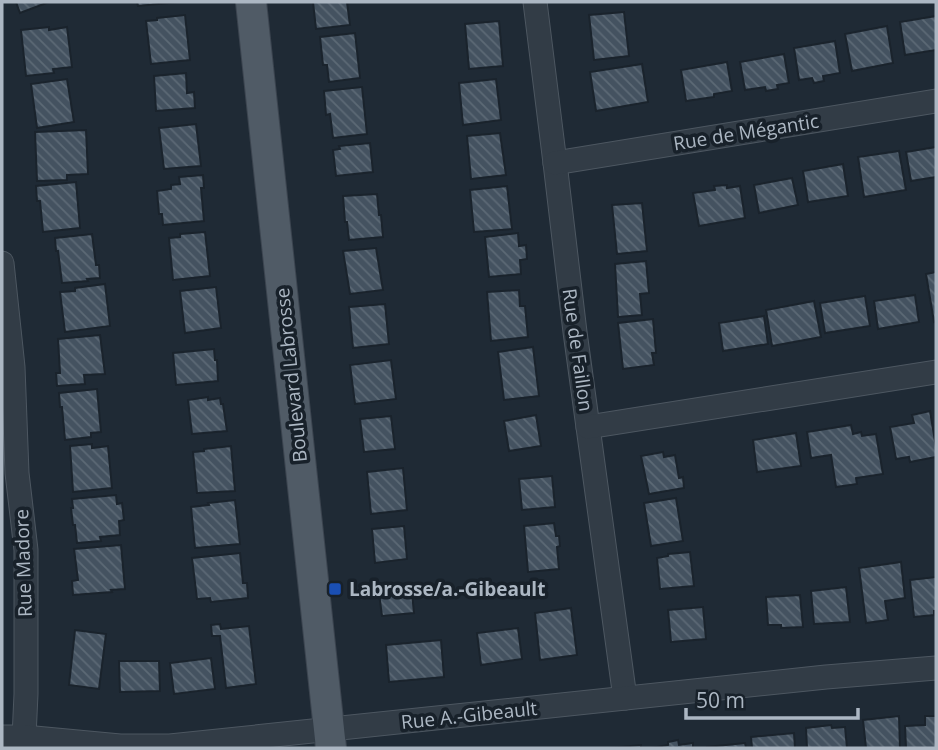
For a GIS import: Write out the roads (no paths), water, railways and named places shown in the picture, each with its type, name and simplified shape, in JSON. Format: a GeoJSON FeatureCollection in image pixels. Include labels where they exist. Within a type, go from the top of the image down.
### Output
{"type":"FeatureCollection","features":[{"type":"Feature","properties":{"kind":"main road","name":"Boulevard Labrosse"},"geometry":{"type":"LineString","coordinates":[[251,2],[330,739]]}},
{"type":"Feature","properties":{"kind":"street","name":"Rue de Faillon"},"geometry":{"type":"LineString","coordinates":[[535,2],[575,332],[625,698]]}},
{"type":"Feature","properties":{"kind":"street","name":"Rue de Mégantic"},"geometry":{"type":"LineString","coordinates":[[555,163],[936,101]]}},
{"type":"Feature","properties":{"kind":"street","name":"Rue Madore"},"geometry":{"type":"LineString","coordinates":[[2,263],[13,367],[9,473],[26,550],[26,694],[13,737]]}},
{"type":"Feature","properties":{"kind":"street"},"geometry":{"type":"LineString","coordinates":[[588,427],[936,372]]}},
{"type":"Feature","properties":{"kind":"street","name":"Rue A.-Gibeault"},"geometry":{"type":"LineString","coordinates":[[13,737],[120,746],[170,747],[330,739],[625,698],[936,668]]}},
{"type":"Feature","properties":{"kind":"place","name":"Labrosse/a.-Gibeault"},"geometry":{"type":"Point","coordinates":[335,589]}}]}
